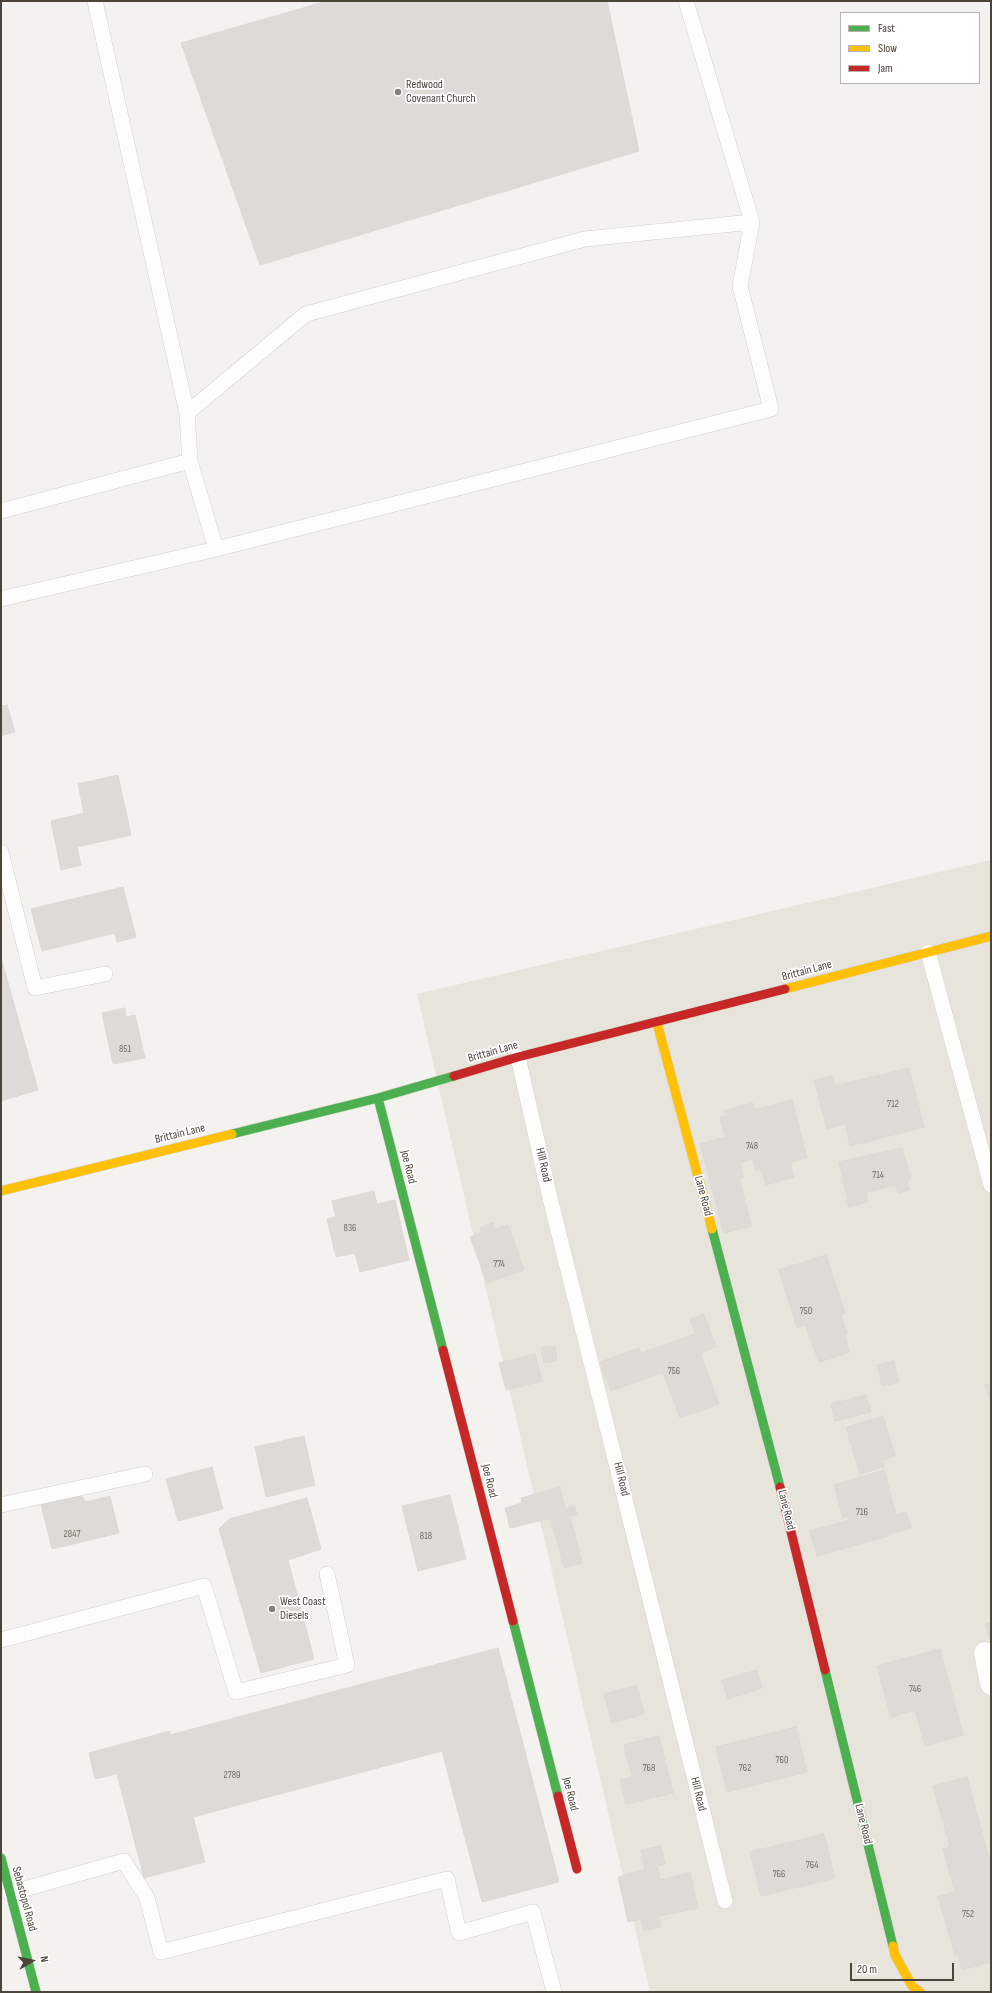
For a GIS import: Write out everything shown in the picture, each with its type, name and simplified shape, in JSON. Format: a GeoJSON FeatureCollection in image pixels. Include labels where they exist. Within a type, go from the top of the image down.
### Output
{"type":"FeatureCollection","features":[{"type":"Feature","properties":{"kind":"street","name":"Brittain Lane"},"geometry":{"type":"LineString","coordinates":[[1,1191],[378,1098],[518,1057],[657,1023],[991,936]]}},
{"type":"Feature","properties":{"kind":"street","name":"Lane Road"},"geometry":{"type":"LineString","coordinates":[[657,1023],[780,1487],[895,1955],[912,1986],[920,1992]]}},
{"type":"Feature","properties":{"kind":"street","name":"Joe Road"},"geometry":{"type":"LineString","coordinates":[[378,1098],[577,1869]]}},
{"type":"Feature","properties":{"kind":"street"},"geometry":{"type":"LineString","coordinates":[[985,1653],[991,1684]]}},
{"type":"Feature","properties":{"kind":"street","name":"Sebastopol Road"},"geometry":{"type":"LineString","coordinates":[[1,1858],[36,1992]]}},
{"type":"Feature","properties":{"kind":"lane"},"geometry":{"type":"LineString","coordinates":[[95,1],[187,413],[190,461],[216,549]]}},
{"type":"Feature","properties":{"kind":"lane"},"geometry":{"type":"LineString","coordinates":[[1,598],[216,549],[771,409],[740,286],[752,222],[686,1]]}},
{"type":"Feature","properties":{"kind":"lane"},"geometry":{"type":"LineString","coordinates":[[187,413],[306,314],[585,239],[752,222]]}},
{"type":"Feature","properties":{"kind":"lane"},"geometry":{"type":"LineString","coordinates":[[1,511],[190,461]]}},
{"type":"Feature","properties":{"kind":"lane"},"geometry":{"type":"LineString","coordinates":[[1,852],[35,988],[105,974]]}},
{"type":"Feature","properties":{"kind":"lane"},"geometry":{"type":"LineString","coordinates":[[928,952],[991,1185]]}},
{"type":"Feature","properties":{"kind":"lane","name":"Hill Road"},"geometry":{"type":"LineString","coordinates":[[518,1057],[550,1198],[725,1901]]}},
{"type":"Feature","properties":{"kind":"lane"},"geometry":{"type":"LineString","coordinates":[[1,1505],[145,1474]]}},
{"type":"Feature","properties":{"kind":"lane"},"geometry":{"type":"LineString","coordinates":[[1,1640],[204,1586],[236,1692],[347,1665],[327,1574]]}},
{"type":"Feature","properties":{"kind":"lane"},"geometry":{"type":"LineString","coordinates":[[10,1893],[124,1861],[147,1898],[160,1952],[447,1879],[458,1933],[533,1912],[554,1992]]}},
{"type":"Feature","properties":{"kind":"shaded area"},"geometry":{"type":"Polygon","coordinates":[[[991,860],[991,1992],[650,1992],[417,994],[991,860]]]}},
{"type":"Feature","properties":{"kind":"building"},"geometry":{"type":"Polygon","coordinates":[[[327,1],[607,1],[639,151],[260,265],[181,43],[327,1]]]}},
{"type":"Feature","properties":{"kind":"building"},"geometry":{"type":"Polygon","coordinates":[[[7,705],[15,732],[1,736],[1,706],[7,705]]]}},
{"type":"Feature","properties":{"kind":"building"},"geometry":{"type":"Polygon","coordinates":[[[118,775],[131,835],[77,847],[81,865],[61,870],[51,821],[84,813],[78,784],[118,775]]]}},
{"type":"Feature","properties":{"kind":"building"},"geometry":{"type":"Polygon","coordinates":[[[123,887],[136,937],[117,942],[115,933],[42,951],[31,909],[123,887]]]}},
{"type":"Feature","properties":{"kind":"building"},"geometry":{"type":"Polygon","coordinates":[[[1,958],[38,1090],[1,1101],[1,958]]]}},
{"type":"Feature","properties":{"kind":"building"},"geometry":{"type":"Polygon","coordinates":[[[125,1008],[126,1017],[135,1015],[145,1058],[113,1064],[102,1013],[125,1008]]]}},
{"type":"Feature","properties":{"kind":"building"},"geometry":{"type":"Polygon","coordinates":[[[909,1068],[924,1127],[850,1146],[845,1124],[827,1129],[814,1080],[832,1076],[835,1086],[909,1068]]]}},
{"type":"Feature","properties":{"kind":"building"},"geometry":{"type":"Polygon","coordinates":[[[792,1100],[807,1158],[790,1162],[794,1177],[766,1185],[762,1170],[756,1171],[753,1159],[740,1163],[743,1177],[739,1178],[751,1226],[724,1233],[700,1144],[725,1137],[720,1117],[726,1116],[724,1111],[753,1103],[754,1110],[792,1100]]]}},
{"type":"Feature","properties":{"kind":"building"},"geometry":{"type":"Polygon","coordinates":[[[902,1148],[911,1178],[907,1181],[909,1190],[898,1193],[896,1185],[866,1192],[868,1202],[849,1207],[839,1162],[902,1148]]]}},
{"type":"Feature","properties":{"kind":"building"},"geometry":{"type":"Polygon","coordinates":[[[374,1191],[377,1204],[395,1200],[409,1260],[360,1272],[355,1253],[336,1257],[327,1219],[336,1217],[332,1201],[374,1191]]]}},
{"type":"Feature","properties":{"kind":"building"},"geometry":{"type":"Polygon","coordinates":[[[493,1223],[495,1229],[508,1225],[524,1270],[487,1283],[470,1237],[482,1233],[480,1228],[493,1223]]]}},
{"type":"Feature","properties":{"kind":"building"},"geometry":{"type":"Polygon","coordinates":[[[826,1255],[845,1313],[841,1314],[847,1334],[844,1335],[850,1352],[819,1362],[805,1325],[797,1328],[779,1270],[826,1255]]]}},
{"type":"Feature","properties":{"kind":"building"},"geometry":{"type":"Polygon","coordinates":[[[704,1314],[716,1347],[700,1353],[719,1404],[680,1418],[663,1372],[611,1391],[600,1362],[639,1348],[641,1353],[696,1334],[690,1319],[704,1314]]]}},
{"type":"Feature","properties":{"kind":"building"},"geometry":{"type":"Polygon","coordinates":[[[555,1346],[557,1361],[544,1363],[541,1348],[555,1346]]]}},
{"type":"Feature","properties":{"kind":"building"},"geometry":{"type":"Polygon","coordinates":[[[535,1354],[542,1381],[506,1390],[499,1363],[535,1354]]]}},
{"type":"Feature","properties":{"kind":"building"},"geometry":{"type":"Polygon","coordinates":[[[894,1361],[899,1382],[882,1386],[877,1365],[894,1361]]]}},
{"type":"Feature","properties":{"kind":"building"},"geometry":{"type":"Polygon","coordinates":[[[991,1383],[991,1400],[985,1385],[991,1383]]]}},
{"type":"Feature","properties":{"kind":"building"},"geometry":{"type":"Polygon","coordinates":[[[866,1395],[871,1412],[835,1421],[831,1404],[866,1395]]]}},
{"type":"Feature","properties":{"kind":"building"},"geometry":{"type":"Polygon","coordinates":[[[883,1416],[895,1456],[882,1460],[884,1467],[860,1474],[846,1427],[883,1416]]]}},
{"type":"Feature","properties":{"kind":"building"},"geometry":{"type":"Polygon","coordinates":[[[304,1436],[315,1485],[266,1497],[255,1447],[304,1436]]]}},
{"type":"Feature","properties":{"kind":"building"},"geometry":{"type":"Polygon","coordinates":[[[212,1467],[223,1509],[178,1521],[166,1479],[212,1467]]]}},
{"type":"Feature","properties":{"kind":"building"},"geometry":{"type":"Polygon","coordinates":[[[884,1470],[896,1515],[906,1512],[911,1528],[889,1534],[889,1536],[817,1556],[810,1531],[850,1520],[848,1516],[843,1518],[834,1485],[884,1470]]]}},
{"type":"Feature","properties":{"kind":"building"},"geometry":{"type":"Polygon","coordinates":[[[560,1487],[565,1509],[574,1506],[577,1514],[570,1516],[582,1563],[564,1568],[551,1518],[510,1528],[505,1508],[522,1503],[521,1498],[560,1487]]]}},
{"type":"Feature","properties":{"kind":"building"},"geometry":{"type":"Polygon","coordinates":[[[81,1495],[86,1502],[110,1496],[119,1533],[52,1549],[41,1504],[81,1495]]]}},
{"type":"Feature","properties":{"kind":"building"},"geometry":{"type":"Polygon","coordinates":[[[450,1495],[466,1559],[418,1571],[402,1506],[450,1495]]]}},
{"type":"Feature","properties":{"kind":"building","name":"West Coast Diesels"},"geometry":{"type":"Polygon","coordinates":[[[307,1498],[321,1549],[288,1560],[314,1659],[261,1673],[219,1529],[229,1519],[307,1498]]]}},
{"type":"Feature","properties":{"kind":"building"},"geometry":{"type":"Polygon","coordinates":[[[991,1623],[991,1645],[986,1624],[991,1623]]]}},
{"type":"Feature","properties":{"kind":"building"},"geometry":{"type":"Polygon","coordinates":[[[498,1648],[559,1882],[482,1902],[442,1751],[193,1817],[205,1862],[144,1878],[117,1774],[95,1779],[89,1753],[170,1731],[170,1735],[498,1648]]]}},
{"type":"Feature","properties":{"kind":"building"},"geometry":{"type":"Polygon","coordinates":[[[940,1649],[963,1735],[925,1746],[915,1710],[891,1717],[877,1666],[940,1649]]]}},
{"type":"Feature","properties":{"kind":"building"},"geometry":{"type":"Polygon","coordinates":[[[757,1670],[762,1688],[728,1699],[722,1680],[757,1670]]]}},
{"type":"Feature","properties":{"kind":"building"},"geometry":{"type":"Polygon","coordinates":[[[637,1685],[644,1714],[612,1723],[604,1694],[637,1685]]]}},
{"type":"Feature","properties":{"kind":"building"},"geometry":{"type":"Polygon","coordinates":[[[796,1727],[807,1772],[727,1792],[716,1747],[796,1727]]]}},
{"type":"Feature","properties":{"kind":"building"},"geometry":{"type":"Polygon","coordinates":[[[659,1736],[673,1793],[626,1804],[620,1780],[632,1777],[624,1745],[659,1736]]]}},
{"type":"Feature","properties":{"kind":"building"},"geometry":{"type":"Polygon","coordinates":[[[967,1777],[991,1866],[991,1962],[962,1970],[958,1954],[955,1955],[938,1896],[955,1892],[943,1849],[950,1847],[933,1786],[967,1777]]]}},
{"type":"Feature","properties":{"kind":"building"},"geometry":{"type":"Polygon","coordinates":[[[824,1834],[835,1878],[761,1896],[750,1852],[824,1834]]]}},
{"type":"Feature","properties":{"kind":"building"},"geometry":{"type":"Polygon","coordinates":[[[661,1846],[665,1864],[657,1866],[660,1880],[690,1873],[698,1908],[659,1916],[661,1927],[644,1931],[641,1919],[628,1922],[618,1877],[645,1870],[641,1850],[661,1846]]]}},
{"type":"Feature","properties":{"kind":"traffic: fast"},"geometry":{"type":"LineString","coordinates":[[232,1134],[378,1098],[454,1076]]}},
{"type":"Feature","properties":{"kind":"traffic: fast"},"geometry":{"type":"LineString","coordinates":[[378,1098],[443,1350]]}},
{"type":"Feature","properties":{"kind":"traffic: fast"},"geometry":{"type":"LineString","coordinates":[[712,1229],[780,1487]]}},
{"type":"Feature","properties":{"kind":"traffic: fast"},"geometry":{"type":"LineString","coordinates":[[513,1621],[558,1796]]}},
{"type":"Feature","properties":{"kind":"traffic: fast"},"geometry":{"type":"LineString","coordinates":[[825,1670],[893,1946]]}},
{"type":"Feature","properties":{"kind":"traffic: fast"},"geometry":{"type":"LineString","coordinates":[[1,1858],[36,1992]]}},
{"type":"Feature","properties":{"kind":"traffic: slow"},"geometry":{"type":"LineString","coordinates":[[785,989],[991,936]]}},
{"type":"Feature","properties":{"kind":"traffic: slow"},"geometry":{"type":"LineString","coordinates":[[657,1023],[712,1229]]}},
{"type":"Feature","properties":{"kind":"traffic: slow"},"geometry":{"type":"LineString","coordinates":[[1,1191],[232,1134]]}},
{"type":"Feature","properties":{"kind":"traffic: slow"},"geometry":{"type":"LineString","coordinates":[[893,1946],[895,1955],[912,1986],[920,1992]]}},
{"type":"Feature","properties":{"kind":"traffic: jam"},"geometry":{"type":"LineString","coordinates":[[454,1076],[518,1057],[785,989]]}},
{"type":"Feature","properties":{"kind":"traffic: jam"},"geometry":{"type":"LineString","coordinates":[[443,1350],[513,1621]]}},
{"type":"Feature","properties":{"kind":"traffic: jam"},"geometry":{"type":"LineString","coordinates":[[780,1487],[825,1670]]}},
{"type":"Feature","properties":{"kind":"traffic: jam"},"geometry":{"type":"LineString","coordinates":[[558,1796],[577,1869]]}},
{"type":"Feature","properties":{"kind":"place","name":"Redwood Covenant Church"},"geometry":{"type":"Point","coordinates":[398,92]}},
{"type":"Feature","properties":{"kind":"place","name":"West Coast Diesels"},"geometry":{"type":"Point","coordinates":[272,1609]}}]}
